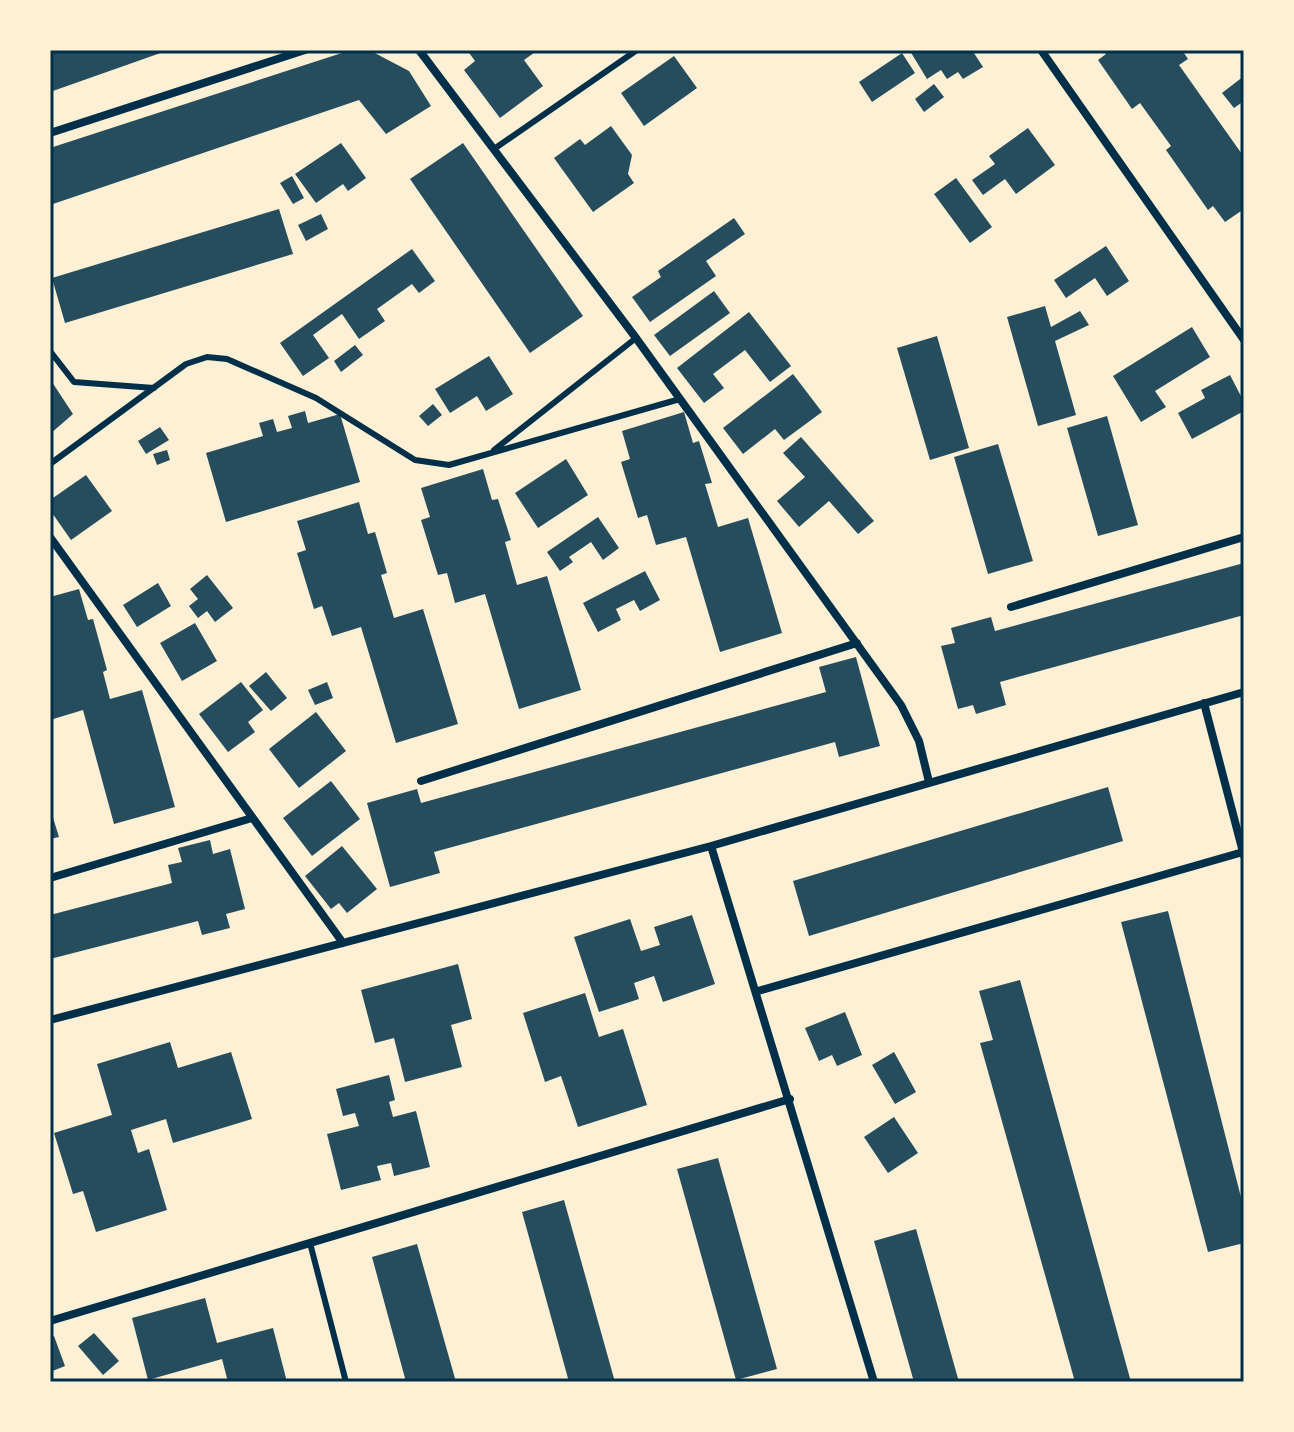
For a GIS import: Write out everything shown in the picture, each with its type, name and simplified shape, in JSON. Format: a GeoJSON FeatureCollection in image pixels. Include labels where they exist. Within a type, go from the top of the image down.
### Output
{"type":"FeatureCollection","features":[{"type":"Feature","properties":{"kind":"street"},"geometry":{"type":"LineString","coordinates":[[50,133],[305,50]]}},
{"type":"Feature","properties":{"kind":"street"},"geometry":{"type":"LineString","coordinates":[[419,50],[636,338],[901,705],[919,741],[929,782]]}},
{"type":"Feature","properties":{"kind":"street"},"geometry":{"type":"LineString","coordinates":[[1041,50],[1244,340]]}},
{"type":"Feature","properties":{"kind":"street"},"geometry":{"type":"LineString","coordinates":[[50,537],[343,943]]}},
{"type":"Feature","properties":{"kind":"street"},"geometry":{"type":"LineString","coordinates":[[1011,607],[1244,537]]}},
{"type":"Feature","properties":{"kind":"street"},"geometry":{"type":"LineString","coordinates":[[421,781],[857,643]]}},
{"type":"Feature","properties":{"kind":"street"},"geometry":{"type":"LineString","coordinates":[[50,1020],[711,846],[1244,692]]}},
{"type":"Feature","properties":{"kind":"street"},"geometry":{"type":"LineString","coordinates":[[758,991],[1243,854],[1204,703]]}},
{"type":"Feature","properties":{"kind":"street"},"geometry":{"type":"LineString","coordinates":[[50,878],[252,818]]}},
{"type":"Feature","properties":{"kind":"street"},"geometry":{"type":"LineString","coordinates":[[711,846],[758,991],[874,1382]]}},
{"type":"Feature","properties":{"kind":"street"},"geometry":{"type":"LineString","coordinates":[[50,1321],[790,1099]]}},
{"type":"Feature","properties":{"kind":"lane"},"geometry":{"type":"LineString","coordinates":[[494,149],[637,50]]}},
{"type":"Feature","properties":{"kind":"lane"},"geometry":{"type":"LineString","coordinates":[[491,452],[636,338]]}},
{"type":"Feature","properties":{"kind":"lane"},"geometry":{"type":"LineString","coordinates":[[50,351],[74,382],[154,388]]}},
{"type":"Feature","properties":{"kind":"lane"},"geometry":{"type":"LineString","coordinates":[[50,464],[186,364],[207,357],[227,359],[316,398],[415,460],[449,465],[680,399]]}},
{"type":"Feature","properties":{"kind":"lane"},"geometry":{"type":"LineString","coordinates":[[310,1243],[346,1382]]}},
{"type":"Feature","properties":{"kind":"building"},"geometry":{"type":"Polygon","coordinates":[[[50,50],[169,50],[50,92],[50,50]]]}},
{"type":"Feature","properties":{"kind":"building"},"geometry":{"type":"Polygon","coordinates":[[[351,50],[369,50],[409,71],[431,106],[386,134],[359,100],[50,205],[50,148],[351,50]]]}},
{"type":"Feature","properties":{"kind":"building"},"geometry":{"type":"Polygon","coordinates":[[[467,50],[538,50],[524,60],[543,86],[500,118],[464,70],[475,61],[467,50]]]}},
{"type":"Feature","properties":{"kind":"building"},"geometry":{"type":"Polygon","coordinates":[[[972,50],[983,67],[963,79],[958,72],[947,79],[941,70],[927,79],[910,51],[972,50]]]}},
{"type":"Feature","properties":{"kind":"building"},"geometry":{"type":"Polygon","coordinates":[[[1103,50],[1182,50],[1188,59],[1179,65],[1244,157],[1244,209],[1225,222],[1213,206],[1208,210],[1166,150],[1171,146],[1140,103],[1132,109],[1098,60],[1106,54],[1103,50]]]}},
{"type":"Feature","properties":{"kind":"building"},"geometry":{"type":"Polygon","coordinates":[[[902,53],[915,73],[872,102],[859,82],[902,53]]]}},
{"type":"Feature","properties":{"kind":"building"},"geometry":{"type":"Polygon","coordinates":[[[674,56],[697,88],[644,126],[621,93],[674,56]]]}},
{"type":"Feature","properties":{"kind":"building"},"geometry":{"type":"Polygon","coordinates":[[[1244,76],[1244,101],[1234,108],[1222,93],[1244,76]]]}},
{"type":"Feature","properties":{"kind":"building"},"geometry":{"type":"Polygon","coordinates":[[[934,84],[944,97],[924,112],[915,99],[934,84]]]}},
{"type":"Feature","properties":{"kind":"building"},"geometry":{"type":"Polygon","coordinates":[[[611,126],[632,155],[628,174],[634,183],[593,212],[554,158],[580,139],[585,145],[611,126]]]}},
{"type":"Feature","properties":{"kind":"building"},"geometry":{"type":"Polygon","coordinates":[[[1028,128],[1055,165],[1016,194],[1005,179],[983,195],[972,180],[995,164],[989,156],[1028,128]]]}},
{"type":"Feature","properties":{"kind":"building"},"geometry":{"type":"Polygon","coordinates":[[[341,143],[366,178],[348,191],[343,184],[316,203],[295,174],[341,143]]]}},
{"type":"Feature","properties":{"kind":"building"},"geometry":{"type":"Polygon","coordinates":[[[463,143],[583,316],[530,353],[410,179],[463,143]]]}},
{"type":"Feature","properties":{"kind":"building"},"geometry":{"type":"Polygon","coordinates":[[[292,176],[304,198],[293,204],[280,183],[292,176]]]}},
{"type":"Feature","properties":{"kind":"building"},"geometry":{"type":"Polygon","coordinates":[[[956,178],[992,227],[970,243],[934,194],[956,178]]]}},
{"type":"Feature","properties":{"kind":"building"},"geometry":{"type":"Polygon","coordinates":[[[279,209],[293,254],[65,323],[52,278],[279,209]]]}},
{"type":"Feature","properties":{"kind":"building"},"geometry":{"type":"Polygon","coordinates":[[[321,214],[328,229],[306,241],[298,225],[321,214]]]}},
{"type":"Feature","properties":{"kind":"building"},"geometry":{"type":"Polygon","coordinates":[[[734,218],[745,234],[706,261],[716,276],[650,322],[632,297],[661,277],[658,271],[734,218]]]}},
{"type":"Feature","properties":{"kind":"building"},"geometry":{"type":"Polygon","coordinates":[[[1106,246],[1129,281],[1107,296],[1095,278],[1066,298],[1054,280],[1106,246]]]}},
{"type":"Feature","properties":{"kind":"building"},"geometry":{"type":"Polygon","coordinates":[[[412,249],[435,281],[419,293],[412,284],[377,309],[385,321],[359,339],[342,314],[313,335],[329,358],[303,376],[280,343],[412,249]]]}},
{"type":"Feature","properties":{"kind":"building"},"geometry":{"type":"Polygon","coordinates":[[[714,291],[730,313],[670,356],[654,335],[714,291]]]}},
{"type":"Feature","properties":{"kind":"building"},"geometry":{"type":"Polygon","coordinates":[[[1045,306],[1051,327],[1080,311],[1089,325],[1055,341],[1076,415],[1038,426],[1007,317],[1045,306]]]}},
{"type":"Feature","properties":{"kind":"building"},"geometry":{"type":"Polygon","coordinates":[[[749,312],[791,366],[770,382],[745,350],[713,374],[724,388],[704,403],[677,368],[749,312]]]}},
{"type":"Feature","properties":{"kind":"building"},"geometry":{"type":"Polygon","coordinates":[[[1192,327],[1210,357],[1155,391],[1166,407],[1141,422],[1113,376],[1192,327]]]}},
{"type":"Feature","properties":{"kind":"building"},"geometry":{"type":"Polygon","coordinates":[[[937,336],[969,448],[930,460],[897,348],[937,336]]]}},
{"type":"Feature","properties":{"kind":"building"},"geometry":{"type":"Polygon","coordinates":[[[355,345],[363,355],[341,372],[334,361],[355,345]]]}},
{"type":"Feature","properties":{"kind":"building"},"geometry":{"type":"Polygon","coordinates":[[[489,356],[513,394],[486,411],[477,396],[450,413],[435,389],[489,356]]]}},
{"type":"Feature","properties":{"kind":"building"},"geometry":{"type":"Polygon","coordinates":[[[793,374],[822,412],[784,440],[775,429],[743,454],[723,428],[793,374]]]}},
{"type":"Feature","properties":{"kind":"building"},"geometry":{"type":"Polygon","coordinates":[[[1230,375],[1244,402],[1244,411],[1192,439],[1178,413],[1205,398],[1201,390],[1230,375]]]}},
{"type":"Feature","properties":{"kind":"building"},"geometry":{"type":"Polygon","coordinates":[[[50,379],[73,414],[50,434],[50,379]]]}},
{"type":"Feature","properties":{"kind":"building"},"geometry":{"type":"Polygon","coordinates":[[[433,404],[442,415],[428,426],[419,416],[433,404]]]}},
{"type":"Feature","properties":{"kind":"building"},"geometry":{"type":"Polygon","coordinates":[[[305,411],[308,423],[340,414],[360,482],[226,522],[206,453],[263,436],[259,423],[273,419],[277,432],[292,428],[288,416],[305,411]]]}},
{"type":"Feature","properties":{"kind":"building"},"geometry":{"type":"Polygon","coordinates":[[[684,412],[693,443],[699,441],[712,483],[705,484],[718,527],[748,518],[782,633],[720,652],[686,537],[656,545],[647,515],[638,518],[621,462],[630,459],[622,431],[684,412]]]}},
{"type":"Feature","properties":{"kind":"building"},"geometry":{"type":"Polygon","coordinates":[[[1107,416],[1138,525],[1098,536],[1067,428],[1107,416]]]}},
{"type":"Feature","properties":{"kind":"building"},"geometry":{"type":"Polygon","coordinates":[[[160,427],[169,440],[146,454],[138,441],[160,427]]]}},
{"type":"Feature","properties":{"kind":"building"},"geometry":{"type":"Polygon","coordinates":[[[801,437],[874,521],[858,534],[829,501],[799,527],[777,501],[805,477],[783,453],[801,437]]]}},
{"type":"Feature","properties":{"kind":"building"},"geometry":{"type":"Polygon","coordinates":[[[998,444],[1033,561],[988,574],[954,457],[998,444]]]}},
{"type":"Feature","properties":{"kind":"building"},"geometry":{"type":"Polygon","coordinates":[[[167,450],[170,460],[157,465],[153,454],[167,450]]]}},
{"type":"Feature","properties":{"kind":"building"},"geometry":{"type":"Polygon","coordinates":[[[566,459],[588,495],[538,528],[515,493],[566,459]]]}},
{"type":"Feature","properties":{"kind":"building"},"geometry":{"type":"Polygon","coordinates":[[[483,469],[492,500],[498,499],[511,540],[505,542],[517,585],[547,576],[581,690],[519,709],[485,594],[455,603],[447,573],[438,575],[421,520],[430,517],[421,488],[483,469]]]}},
{"type":"Feature","properties":{"kind":"building"},"geometry":{"type":"Polygon","coordinates":[[[86,475],[112,511],[71,540],[50,510],[50,500],[86,475]]]}},
{"type":"Feature","properties":{"kind":"building"},"geometry":{"type":"Polygon","coordinates":[[[359,502],[368,534],[375,532],[387,573],[381,575],[394,618],[423,609],[458,724],[396,743],[361,627],[332,636],[322,606],[314,609],[297,553],[306,550],[297,521],[359,502]]]}},
{"type":"Feature","properties":{"kind":"building"},"geometry":{"type":"Polygon","coordinates":[[[598,517],[619,548],[603,560],[591,542],[569,557],[573,562],[560,571],[547,552],[598,517]]]}},
{"type":"Feature","properties":{"kind":"building"},"geometry":{"type":"Polygon","coordinates":[[[1244,563],[1244,615],[1000,682],[1006,705],[976,714],[973,705],[958,709],[941,646],[955,643],[951,628],[991,617],[995,631],[1244,563]]]}},
{"type":"Feature","properties":{"kind":"building"},"geometry":{"type":"Polygon","coordinates":[[[645,571],[660,600],[640,611],[634,600],[616,609],[621,620],[598,632],[583,603],[645,571]]]}},
{"type":"Feature","properties":{"kind":"building"},"geometry":{"type":"Polygon","coordinates":[[[207,575],[233,608],[215,622],[207,611],[198,618],[189,606],[198,599],[190,589],[207,575]]]}},
{"type":"Feature","properties":{"kind":"building"},"geometry":{"type":"Polygon","coordinates":[[[158,583],[171,606],[137,627],[123,605],[158,583]]]}},
{"type":"Feature","properties":{"kind":"building"},"geometry":{"type":"Polygon","coordinates":[[[79,589],[88,620],[93,619],[107,670],[103,672],[110,699],[142,690],[175,807],[114,824],[83,710],[50,720],[50,597],[79,589]]]}},
{"type":"Feature","properties":{"kind":"building"},"geometry":{"type":"Polygon","coordinates":[[[195,623],[217,661],[182,681],[160,643],[195,623]]]}},
{"type":"Feature","properties":{"kind":"building"},"geometry":{"type":"Polygon","coordinates":[[[856,657],[880,746],[839,757],[835,742],[434,852],[440,873],[390,887],[367,803],[417,789],[421,803],[826,692],[819,667],[856,657]]]}},
{"type":"Feature","properties":{"kind":"building"},"geometry":{"type":"Polygon","coordinates":[[[266,672],[287,698],[271,711],[249,686],[266,672]]]}},
{"type":"Feature","properties":{"kind":"building"},"geometry":{"type":"Polygon","coordinates":[[[241,682],[263,710],[248,722],[255,732],[228,752],[199,714],[241,682]]]}},
{"type":"Feature","properties":{"kind":"building"},"geometry":{"type":"Polygon","coordinates":[[[327,682],[333,698],[315,705],[308,690],[327,682]]]}},
{"type":"Feature","properties":{"kind":"building"},"geometry":{"type":"Polygon","coordinates":[[[316,712],[346,751],[299,788],[269,749],[316,712]]]}},
{"type":"Feature","properties":{"kind":"building"},"geometry":{"type":"Polygon","coordinates":[[[331,781],[360,819],[312,856],[283,818],[331,781]]]}},
{"type":"Feature","properties":{"kind":"building"},"geometry":{"type":"Polygon","coordinates":[[[1108,787],[1123,841],[809,936],[793,881],[1108,787]]]}},
{"type":"Feature","properties":{"kind":"building"},"geometry":{"type":"Polygon","coordinates":[[[50,808],[59,837],[50,839],[50,808]]]}},
{"type":"Feature","properties":{"kind":"building"},"geometry":{"type":"Polygon","coordinates":[[[210,840],[213,854],[230,849],[245,909],[226,914],[230,928],[202,935],[198,921],[50,959],[50,915],[172,883],[168,865],[182,862],[178,848],[210,840]]]}},
{"type":"Feature","properties":{"kind":"building"},"geometry":{"type":"Polygon","coordinates":[[[342,846],[377,889],[347,913],[339,903],[331,909],[305,876],[342,846]]]}},
{"type":"Feature","properties":{"kind":"building"},"geometry":{"type":"Polygon","coordinates":[[[1168,911],[1244,1209],[1244,1243],[1208,1252],[1121,922],[1168,911]]]}},
{"type":"Feature","properties":{"kind":"building"},"geometry":{"type":"Polygon","coordinates":[[[692,915],[715,984],[663,1002],[654,976],[634,983],[639,999],[599,1012],[574,937],[630,919],[641,951],[660,945],[654,927],[692,915]]]}},
{"type":"Feature","properties":{"kind":"building"},"geometry":{"type":"Polygon","coordinates":[[[458,964],[472,1019],[451,1025],[462,1067],[405,1082],[394,1038],[375,1043],[361,990],[458,964]]]}},
{"type":"Feature","properties":{"kind":"building"},"geometry":{"type":"Polygon","coordinates":[[[1020,980],[1131,1382],[1075,1382],[980,1043],[993,1040],[979,991],[1020,980]]]}},
{"type":"Feature","properties":{"kind":"building"},"geometry":{"type":"Polygon","coordinates":[[[585,993],[599,1037],[623,1029],[647,1105],[578,1127],[561,1076],[545,1082],[523,1013],[585,993]]]}},
{"type":"Feature","properties":{"kind":"building"},"geometry":{"type":"Polygon","coordinates":[[[845,1012],[862,1055],[837,1066],[832,1055],[819,1061],[805,1028],[845,1012]]]}},
{"type":"Feature","properties":{"kind":"building"},"geometry":{"type":"Polygon","coordinates":[[[170,1042],[178,1068],[231,1052],[252,1119],[173,1143],[166,1119],[131,1130],[138,1153],[149,1149],[167,1210],[96,1232],[83,1191],[73,1194],[54,1133],[112,1115],[97,1064],[170,1042]]]}},
{"type":"Feature","properties":{"kind":"building"},"geometry":{"type":"Polygon","coordinates":[[[894,1052],[916,1092],[895,1104],[872,1065],[894,1052]]]}},
{"type":"Feature","properties":{"kind":"building"},"geometry":{"type":"Polygon","coordinates":[[[389,1075],[395,1100],[389,1102],[393,1117],[416,1111],[430,1167],[394,1176],[391,1163],[377,1166],[381,1180],[341,1190],[327,1134],[359,1126],[355,1113],[343,1116],[336,1089],[389,1075]]]}},
{"type":"Feature","properties":{"kind":"building"},"geometry":{"type":"Polygon","coordinates":[[[894,1117],[918,1153],[888,1173],[864,1137],[894,1117]]]}},
{"type":"Feature","properties":{"kind":"building"},"geometry":{"type":"Polygon","coordinates":[[[718,1158],[777,1369],[736,1380],[677,1169],[718,1158]]]}},
{"type":"Feature","properties":{"kind":"building"},"geometry":{"type":"Polygon","coordinates":[[[564,1200],[615,1382],[569,1382],[522,1212],[564,1200]]]}},
{"type":"Feature","properties":{"kind":"building"},"geometry":{"type":"Polygon","coordinates":[[[916,1229],[959,1382],[914,1382],[874,1241],[916,1229]]]}},
{"type":"Feature","properties":{"kind":"building"},"geometry":{"type":"Polygon","coordinates":[[[417,1244],[456,1382],[406,1382],[372,1257],[417,1244]]]}},
{"type":"Feature","properties":{"kind":"building"},"geometry":{"type":"Polygon","coordinates":[[[205,1298],[217,1343],[273,1328],[287,1382],[228,1382],[222,1359],[148,1380],[132,1318],[205,1298]]]}},
{"type":"Feature","properties":{"kind":"building"},"geometry":{"type":"Polygon","coordinates":[[[94,1333],[119,1361],[103,1375],[78,1346],[94,1333]]]}},
{"type":"Feature","properties":{"kind":"building"},"geometry":{"type":"Polygon","coordinates":[[[54,1336],[65,1366],[50,1372],[50,1337],[54,1336]]]}}]}
